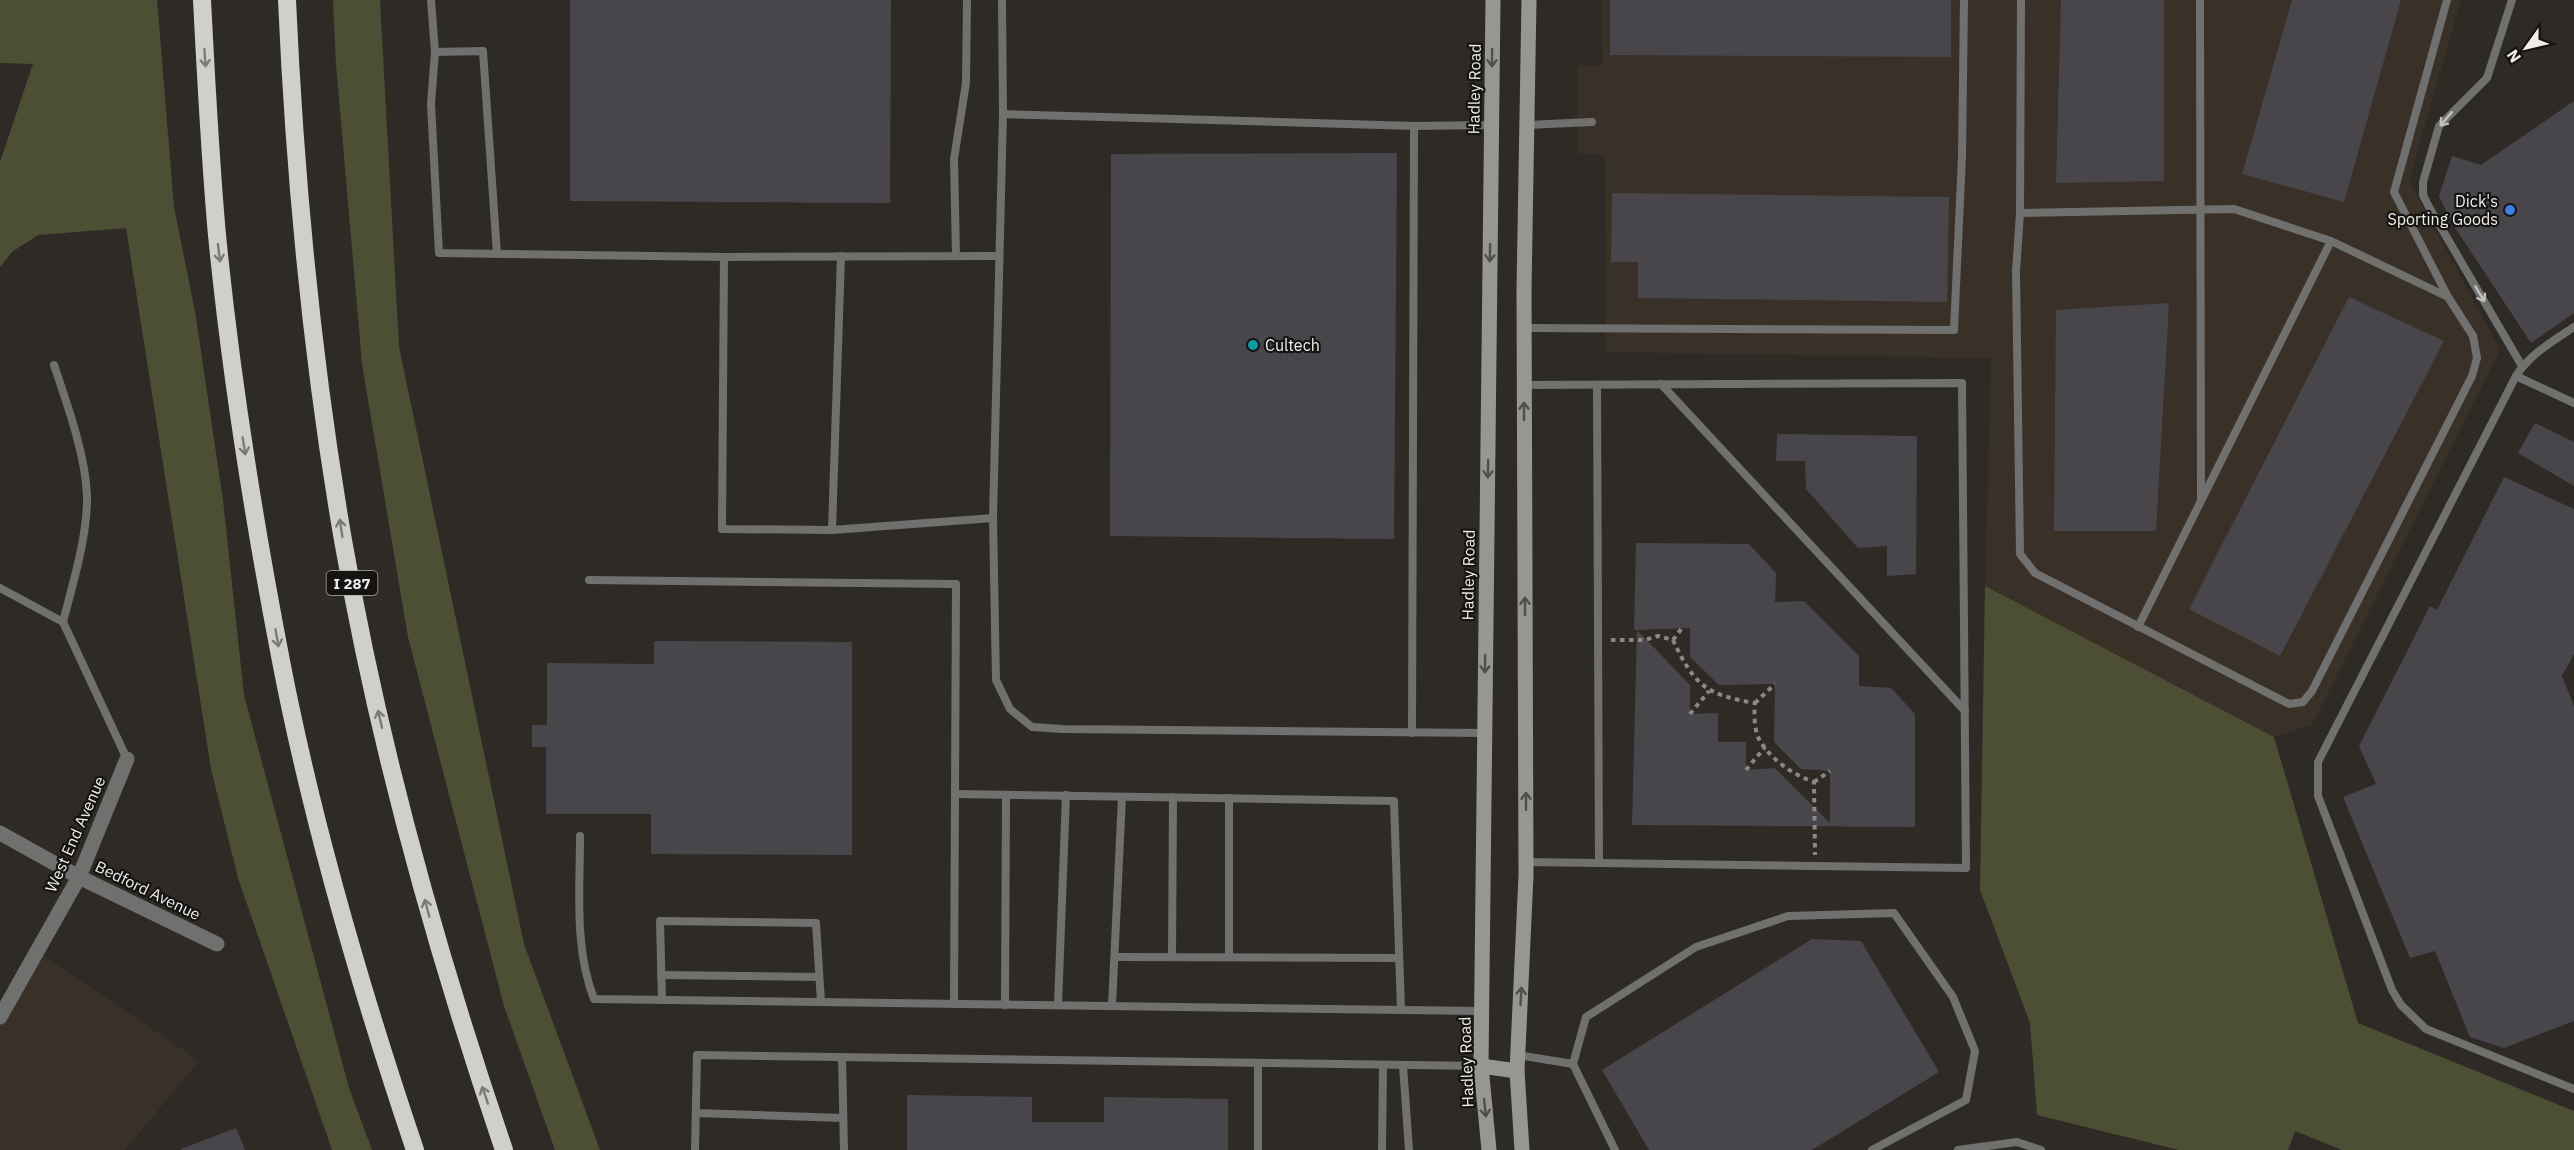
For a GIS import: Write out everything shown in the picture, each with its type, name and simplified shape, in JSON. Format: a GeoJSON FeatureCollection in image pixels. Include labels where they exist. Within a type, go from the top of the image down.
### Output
{"type":"FeatureCollection","features":[{"type":"Feature","properties":{"kind":"highway"},"geometry":{"type":"LineString","coordinates":[[202,0],[219,247],[240,419],[281,662],[324,848],[375,1030],[415,1150]]}},
{"type":"Feature","properties":{"kind":"highway","name":"I 287"},"geometry":{"type":"LineString","coordinates":[[287,0],[300,208],[316,351],[343,541],[369,673],[402,814],[437,945],[504,1150]]}},
{"type":"Feature","properties":{"kind":"main road","name":"Hadley Road"},"geometry":{"type":"LineString","coordinates":[[1489,1150],[1481,1066],[1481,1011],[1493,0]]}},
{"type":"Feature","properties":{"kind":"main road"},"geometry":{"type":"LineString","coordinates":[[1522,1150],[1517,1071],[1526,862],[1524,328],[1529,0]]}},
{"type":"Feature","properties":{"kind":"main road"},"geometry":{"type":"LineString","coordinates":[[1481,1066],[1517,1071]]}},
{"type":"Feature","properties":{"kind":"street","name":"West End Avenue"},"geometry":{"type":"LineString","coordinates":[[0,1017],[79,877],[127,759]]}},
{"type":"Feature","properties":{"kind":"street","name":"Bedford Avenue"},"geometry":{"type":"LineString","coordinates":[[0,833],[79,877],[217,944]]}},
{"type":"Feature","properties":{"kind":"lane"},"geometry":{"type":"LineString","coordinates":[[431,0],[435,52],[431,104],[439,254],[724,257],[999,256]]}},
{"type":"Feature","properties":{"kind":"lane"},"geometry":{"type":"LineString","coordinates":[[956,256],[954,159],[966,83],[967,0]]}},
{"type":"Feature","properties":{"kind":"lane"},"geometry":{"type":"LineString","coordinates":[[1002,0],[1003,114],[993,518],[996,680],[1010,709],[1032,727],[1484,733]]}},
{"type":"Feature","properties":{"kind":"lane"},"geometry":{"type":"LineString","coordinates":[[1524,328],[1954,330],[1962,157],[1964,0]]}},
{"type":"Feature","properties":{"kind":"lane"},"geometry":{"type":"LineString","coordinates":[[2021,0],[2020,213],[2016,271],[2020,554],[2035,573],[2289,704],[2303,702],[2312,691],[2472,376],[2477,358],[2473,336],[2448,297],[2394,192],[2447,0]]}},
{"type":"Feature","properties":{"kind":"lane"},"geometry":{"type":"LineString","coordinates":[[2200,0],[2201,498]]}},
{"type":"Feature","properties":{"kind":"lane"},"geometry":{"type":"LineString","coordinates":[[2512,0],[2487,78],[2439,126],[2423,182],[2423,195],[2522,366]]}},
{"type":"Feature","properties":{"kind":"lane"},"geometry":{"type":"LineString","coordinates":[[435,52],[483,51],[497,254]]}},
{"type":"Feature","properties":{"kind":"lane"},"geometry":{"type":"LineString","coordinates":[[1003,114],[1414,126],[1491,125]]}},
{"type":"Feature","properties":{"kind":"lane"},"geometry":{"type":"LineString","coordinates":[[1527,125],[1592,122]]}},
{"type":"Feature","properties":{"kind":"lane"},"geometry":{"type":"LineString","coordinates":[[1412,733],[1414,126]]}},
{"type":"Feature","properties":{"kind":"lane"},"geometry":{"type":"LineString","coordinates":[[2020,213],[2234,209],[2331,241],[2448,297]]}},
{"type":"Feature","properties":{"kind":"lane"},"geometry":{"type":"LineString","coordinates":[[2138,627],[2331,241]]}},
{"type":"Feature","properties":{"kind":"lane"},"geometry":{"type":"LineString","coordinates":[[832,530],[841,256]]}},
{"type":"Feature","properties":{"kind":"lane"},"geometry":{"type":"LineString","coordinates":[[724,257],[722,529],[832,530],[993,518]]}},
{"type":"Feature","properties":{"kind":"lane"},"geometry":{"type":"LineString","coordinates":[[2574,327],[2534,354],[2516,376],[2318,762],[2317,781],[2322,807],[2392,990],[2401,1005],[2426,1029],[2574,1089]]}},
{"type":"Feature","properties":{"kind":"lane"},"geometry":{"type":"LineString","coordinates":[[54,365],[75,427],[87,495],[80,551],[63,622]]}},
{"type":"Feature","properties":{"kind":"lane"},"geometry":{"type":"LineString","coordinates":[[2516,376],[2574,403]]}},
{"type":"Feature","properties":{"kind":"lane"},"geometry":{"type":"LineString","coordinates":[[1524,385],[1962,383],[1966,868],[1526,862]]}},
{"type":"Feature","properties":{"kind":"lane"},"geometry":{"type":"LineString","coordinates":[[1661,384],[1965,711]]}},
{"type":"Feature","properties":{"kind":"lane"},"geometry":{"type":"LineString","coordinates":[[1598,385],[1599,863]]}},
{"type":"Feature","properties":{"kind":"lane"},"geometry":{"type":"LineString","coordinates":[[589,580],[956,584],[954,1004]]}},
{"type":"Feature","properties":{"kind":"lane"},"geometry":{"type":"LineString","coordinates":[[0,588],[63,622],[127,759]]}},
{"type":"Feature","properties":{"kind":"lane"},"geometry":{"type":"LineString","coordinates":[[955,794],[1394,801],[1401,1010]]}},
{"type":"Feature","properties":{"kind":"lane"},"geometry":{"type":"LineString","coordinates":[[1005,1005],[1006,795]]}},
{"type":"Feature","properties":{"kind":"lane"},"geometry":{"type":"LineString","coordinates":[[1058,1005],[1066,795]]}},
{"type":"Feature","properties":{"kind":"lane"},"geometry":{"type":"LineString","coordinates":[[1112,1006],[1122,797]]}},
{"type":"Feature","properties":{"kind":"lane"},"geometry":{"type":"LineString","coordinates":[[1172,957],[1173,797]]}},
{"type":"Feature","properties":{"kind":"lane"},"geometry":{"type":"LineString","coordinates":[[1229,798],[1229,957]]}},
{"type":"Feature","properties":{"kind":"lane"},"geometry":{"type":"LineString","coordinates":[[580,836],[580,941],[584,975],[594,999],[1481,1011]]}},
{"type":"Feature","properties":{"kind":"lane"},"geometry":{"type":"LineString","coordinates":[[1615,1150],[1573,1064],[1586,1017],[1696,947],[1788,916],[1893,913],[1953,997],[1975,1051],[1966,1100],[1872,1150]]}},
{"type":"Feature","properties":{"kind":"lane"},"geometry":{"type":"LineString","coordinates":[[662,1000],[660,921],[794,922],[816,923],[821,1002]]}},
{"type":"Feature","properties":{"kind":"lane"},"geometry":{"type":"LineString","coordinates":[[1115,957],[1399,958]]}},
{"type":"Feature","properties":{"kind":"lane"},"geometry":{"type":"LineString","coordinates":[[661,975],[819,977]]}},
{"type":"Feature","properties":{"kind":"lane"},"geometry":{"type":"LineString","coordinates":[[695,1150],[697,1055],[1481,1066]]}},
{"type":"Feature","properties":{"kind":"lane"},"geometry":{"type":"LineString","coordinates":[[1518,1055],[1573,1064]]}},
{"type":"Feature","properties":{"kind":"lane"},"geometry":{"type":"LineString","coordinates":[[842,1057],[844,1150]]}},
{"type":"Feature","properties":{"kind":"lane"},"geometry":{"type":"LineString","coordinates":[[1258,1063],[1258,1150]]}},
{"type":"Feature","properties":{"kind":"lane"},"geometry":{"type":"LineString","coordinates":[[1382,1150],[1383,1065]]}},
{"type":"Feature","properties":{"kind":"lane"},"geometry":{"type":"LineString","coordinates":[[1403,1065],[1409,1150]]}},
{"type":"Feature","properties":{"kind":"lane"},"geometry":{"type":"LineString","coordinates":[[696,1113],[843,1118]]}},
{"type":"Feature","properties":{"kind":"lane"},"geometry":{"type":"LineString","coordinates":[[1958,1150],[2017,1142],[2041,1150]]}},
{"type":"Feature","properties":{"kind":"path"},"geometry":{"type":"LineString","coordinates":[[1673,640],[1682,628]]}},
{"type":"Feature","properties":{"kind":"path"},"geometry":{"type":"LineString","coordinates":[[1598,640],[1645,640],[1658,636],[1673,640],[1692,675],[1709,691],[1730,699],[1755,703]]}},
{"type":"Feature","properties":{"kind":"path"},"geometry":{"type":"LineString","coordinates":[[1775,684],[1755,703],[1754,718],[1759,738],[1781,764],[1814,782]]}},
{"type":"Feature","properties":{"kind":"path"},"geometry":{"type":"LineString","coordinates":[[1690,714],[1709,691]]}},
{"type":"Feature","properties":{"kind":"path"},"geometry":{"type":"LineString","coordinates":[[1746,770],[1765,747]]}},
{"type":"Feature","properties":{"kind":"path"},"geometry":{"type":"LineString","coordinates":[[1814,782],[1830,771]]}},
{"type":"Feature","properties":{"kind":"path"},"geometry":{"type":"LineString","coordinates":[[1814,782],[1815,866]]}},
{"type":"Feature","properties":{"kind":"shaded area"},"geometry":{"type":"Polygon","coordinates":[[[1601,0],[2461,0],[2409,181],[2500,350],[2312,725],[2274,737],[1985,586],[1991,358],[1606,352],[1605,155],[1578,153],[1577,65],[1603,65],[1601,0]]]}},
{"type":"Feature","properties":{"kind":"shaded area"},"geometry":{"type":"Polygon","coordinates":[[[34,949],[199,1061],[125,1150],[0,1150],[0,1005],[34,949]]]}},
{"type":"Feature","properties":{"kind":"green space"},"geometry":{"type":"Polygon","coordinates":[[[0,0],[157,0],[174,207],[195,311],[223,500],[244,695],[349,1088],[372,1150],[332,1150],[238,878],[211,769],[126,228],[38,235],[12,252],[0,267],[0,162],[33,64],[0,63],[0,0]]]}},
{"type":"Feature","properties":{"kind":"green space"},"geometry":{"type":"Polygon","coordinates":[[[333,0],[380,0],[399,347],[524,944],[600,1150],[555,1150],[504,1006],[408,637],[362,364],[336,64],[333,0]]]}},
{"type":"Feature","properties":{"kind":"green space"},"geometry":{"type":"Polygon","coordinates":[[[1985,586],[2274,737],[2358,1023],[2574,1111],[2574,1150],[2342,1150],[2295,1131],[2288,1150],[2179,1150],[2037,1115],[2030,1023],[1980,890],[1985,586]]]}},
{"type":"Feature","properties":{"kind":"building"},"geometry":{"type":"Polygon","coordinates":[[[570,0],[891,0],[890,203],[570,201],[570,0]]]}},
{"type":"Feature","properties":{"kind":"building"},"geometry":{"type":"Polygon","coordinates":[[[1610,0],[1951,0],[1951,57],[1610,55],[1610,0]]]}},
{"type":"Feature","properties":{"kind":"building"},"geometry":{"type":"Polygon","coordinates":[[[2061,0],[2164,0],[2164,181],[2056,183],[2061,0]]]}},
{"type":"Feature","properties":{"kind":"building"},"geometry":{"type":"Polygon","coordinates":[[[2292,0],[2401,0],[2344,202],[2242,174],[2292,0]]]}},
{"type":"Feature","properties":{"kind":"building","name":"Dick's Sporting Goods"},"geometry":{"type":"Polygon","coordinates":[[[2574,101],[2574,313],[2531,343],[2452,223],[2439,196],[2452,156],[2481,165],[2574,101]]]}},
{"type":"Feature","properties":{"kind":"building","name":"Cultech"},"geometry":{"type":"Polygon","coordinates":[[[1397,153],[1394,539],[1110,536],[1111,154],[1397,153]]]}},
{"type":"Feature","properties":{"kind":"building"},"geometry":{"type":"Polygon","coordinates":[[[1612,193],[1949,197],[1947,302],[1638,298],[1638,262],[1611,262],[1612,193]]]}},
{"type":"Feature","properties":{"kind":"building"},"geometry":{"type":"Polygon","coordinates":[[[2349,297],[2444,341],[2280,656],[2189,609],[2349,297]]]}},
{"type":"Feature","properties":{"kind":"building"},"geometry":{"type":"Polygon","coordinates":[[[2169,303],[2156,531],[2054,531],[2056,310],[2169,303]]]}},
{"type":"Feature","properties":{"kind":"building"},"geometry":{"type":"Polygon","coordinates":[[[2535,423],[2574,442],[2574,486],[2518,453],[2535,423]]]}},
{"type":"Feature","properties":{"kind":"building"},"geometry":{"type":"Polygon","coordinates":[[[1777,434],[1917,436],[1916,574],[1887,576],[1887,546],[1858,548],[1806,489],[1805,461],[1776,461],[1777,434]]]}},
{"type":"Feature","properties":{"kind":"building"},"geometry":{"type":"Polygon","coordinates":[[[2504,477],[2574,509],[2574,654],[2562,676],[2574,706],[2574,1021],[2504,1048],[2470,1037],[2435,951],[2410,958],[2343,797],[2376,784],[2359,746],[2430,606],[2437,610],[2504,477]]]}},
{"type":"Feature","properties":{"kind":"building"},"geometry":{"type":"Polygon","coordinates":[[[1636,543],[1749,544],[1776,573],[1775,602],[1804,601],[1859,656],[1859,686],[1891,688],[1915,714],[1915,827],[1632,825],[1637,630],[1690,685],[1690,714],[1718,713],[1718,742],[1746,742],[1746,770],[1775,768],[1830,823],[1830,771],[1801,769],[1774,742],[1775,684],[1719,685],[1690,657],[1690,628],[1634,630],[1636,543]]]}},
{"type":"Feature","properties":{"kind":"building"},"geometry":{"type":"Polygon","coordinates":[[[654,641],[852,642],[852,855],[651,854],[651,814],[546,814],[546,747],[532,747],[532,725],[547,725],[547,663],[654,664],[654,641]]]}},
{"type":"Feature","properties":{"kind":"building"},"geometry":{"type":"Polygon","coordinates":[[[1812,939],[1861,941],[1939,1072],[1812,1150],[1649,1150],[1602,1070],[1812,939]]]}},
{"type":"Feature","properties":{"kind":"building"},"geometry":{"type":"Polygon","coordinates":[[[907,1095],[1032,1097],[1032,1122],[1104,1122],[1104,1097],[1228,1099],[1228,1150],[907,1150],[907,1095]]]}},
{"type":"Feature","properties":{"kind":"building"},"geometry":{"type":"Polygon","coordinates":[[[236,1128],[245,1150],[181,1149],[236,1128]]]}},
{"type":"Feature","properties":{"kind":"place","name":"Dick's Sporting Goods"},"geometry":{"type":"Point","coordinates":[2510,210]}},
{"type":"Feature","properties":{"kind":"place","name":"Cultech"},"geometry":{"type":"Point","coordinates":[1253,345]}}]}
